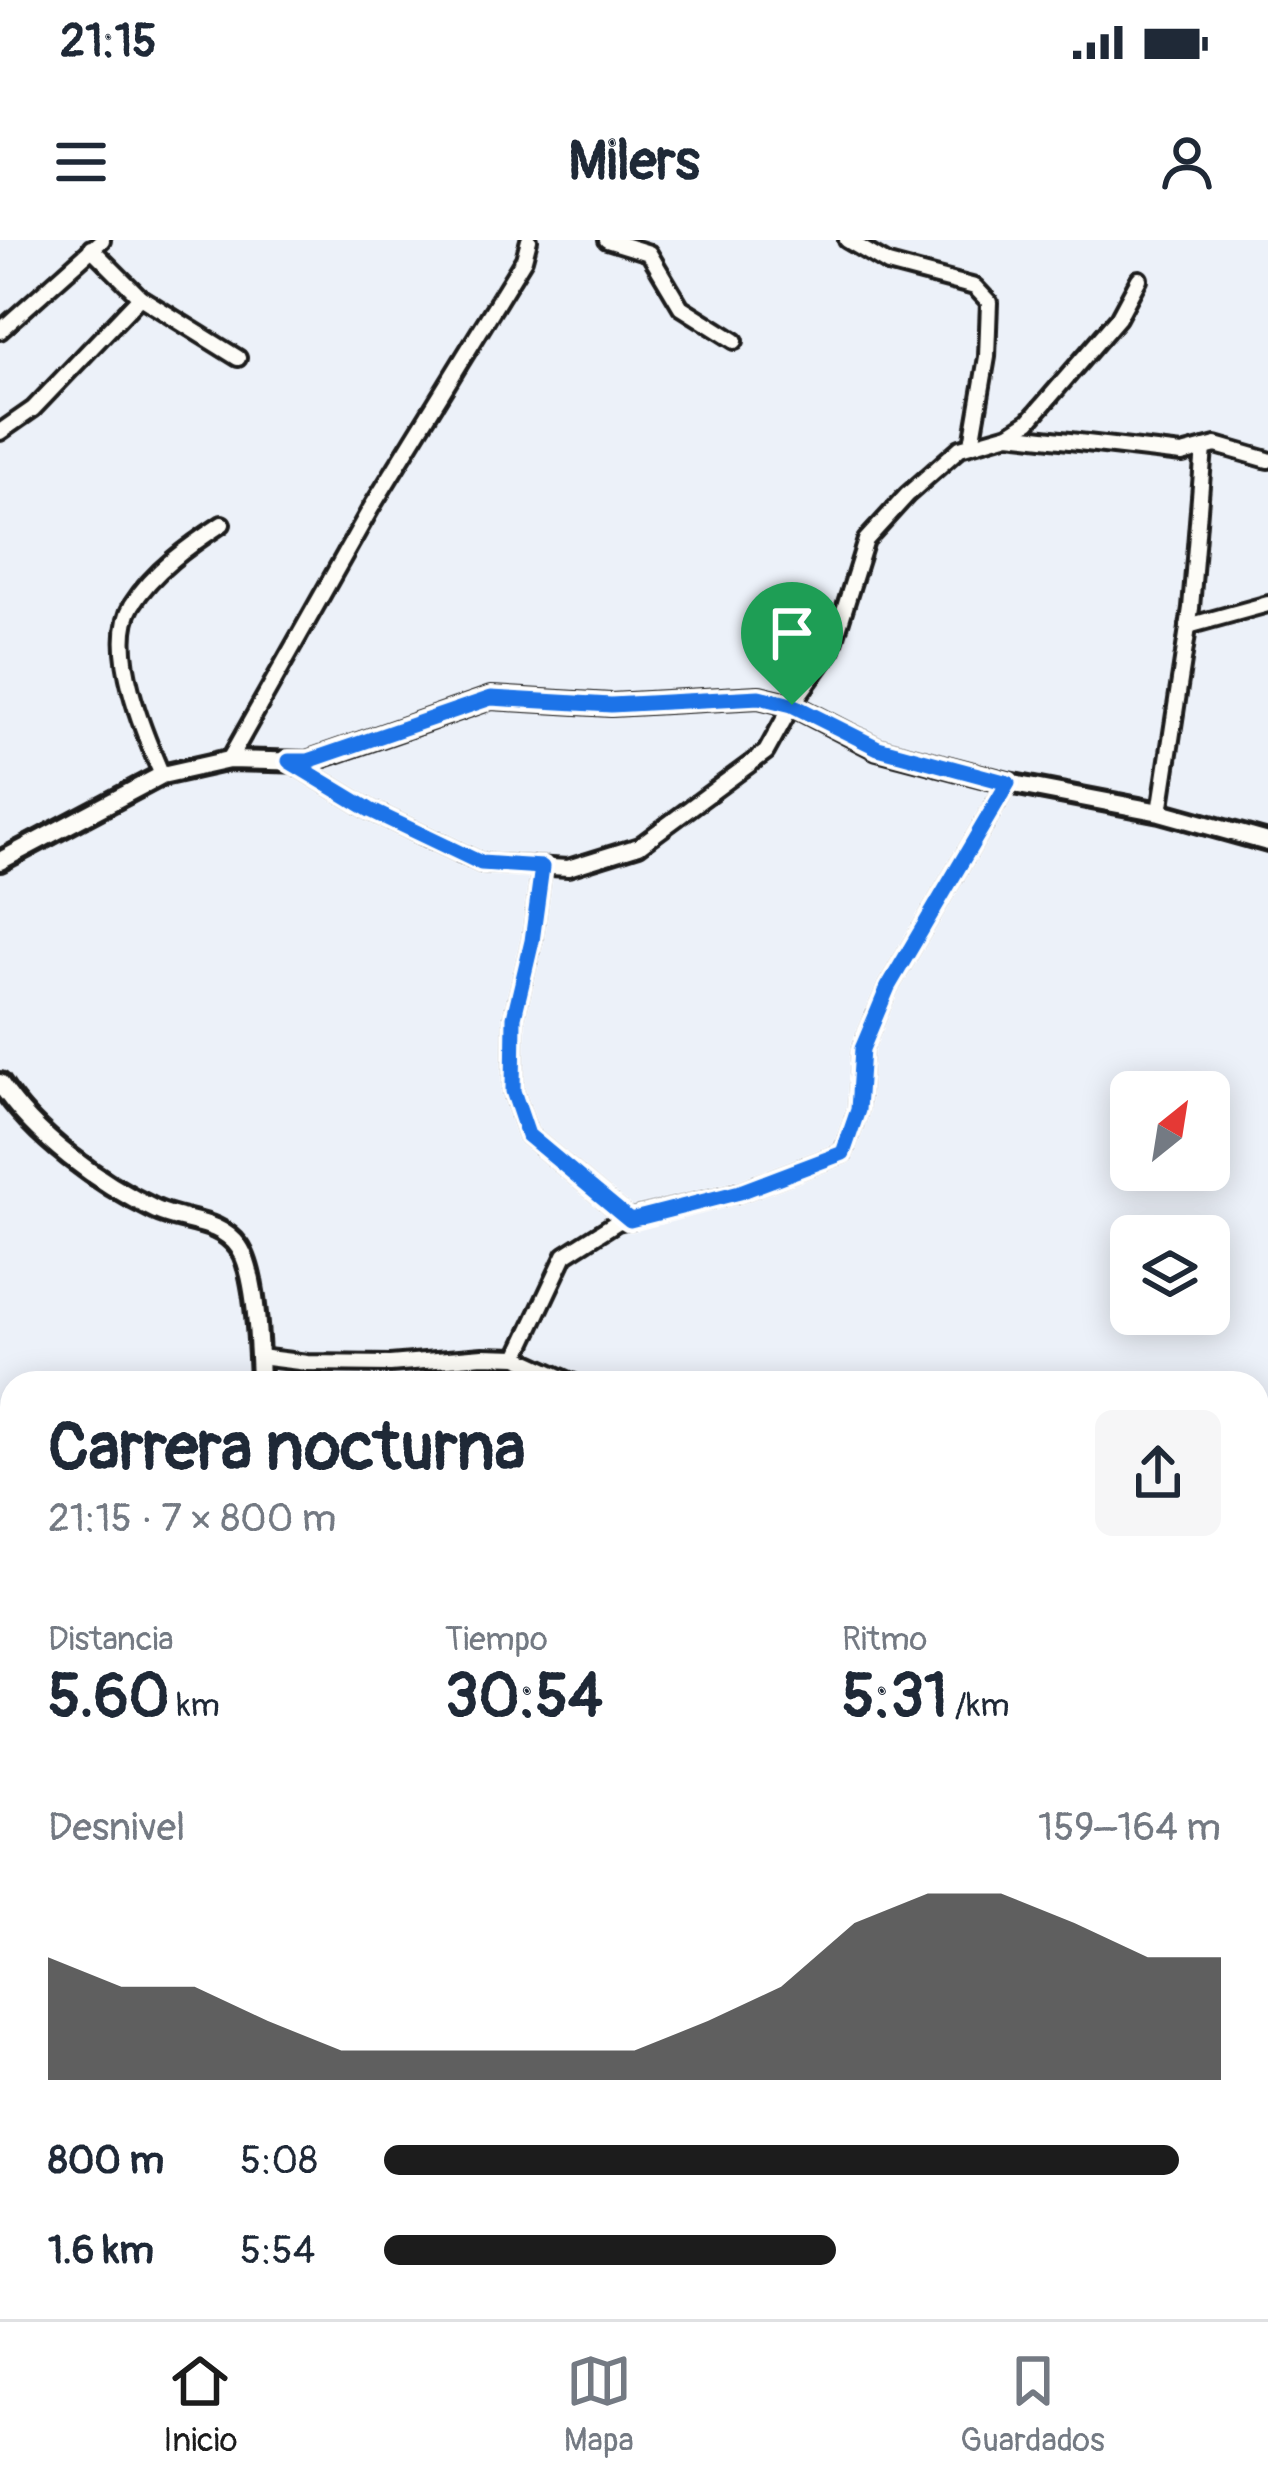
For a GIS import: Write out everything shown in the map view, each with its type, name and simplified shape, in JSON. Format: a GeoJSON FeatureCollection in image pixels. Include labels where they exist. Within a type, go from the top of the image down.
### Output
{"type":"FeatureCollection","features":[{"type":"Feature","properties":{"kind":"street"},"geometry":{"type":"LineString","coordinates":[[229,760],[371,508],[524,259],[529,240]]}},
{"type":"Feature","properties":{"kind":"street"},"geometry":{"type":"LineString","coordinates":[[607,240],[649,253],[681,307],[735,341]]}},
{"type":"Feature","properties":{"kind":"street"},"geometry":{"type":"LineString","coordinates":[[847,240],[888,264],[975,287],[989,302],[987,357],[972,444]]}},
{"type":"Feature","properties":{"kind":"street"},"geometry":{"type":"LineString","coordinates":[[0,331],[97,244],[140,297],[238,358]]}},
{"type":"Feature","properties":{"kind":"street"},"geometry":{"type":"LineString","coordinates":[[289,761],[370,810],[481,863],[568,868],[639,846],[766,752],[832,649],[866,540],[960,448],[1009,434],[1029,421],[1118,318],[1138,279]]}},
{"type":"Feature","properties":{"kind":"street"},"geometry":{"type":"LineString","coordinates":[[0,432],[33,409],[140,297]]}},
{"type":"Feature","properties":{"kind":"street"},"geometry":{"type":"LineString","coordinates":[[1009,434],[1183,454],[1216,445],[1268,460]]}},
{"type":"Feature","properties":{"kind":"street"},"geometry":{"type":"LineString","coordinates":[[1160,812],[1188,626],[1204,448]]}},
{"type":"Feature","properties":{"kind":"street"},"geometry":{"type":"LineString","coordinates":[[162,775],[129,693],[126,623],[132,605],[182,550],[222,524]]}},
{"type":"Feature","properties":{"kind":"street"},"geometry":{"type":"LineString","coordinates":[[1188,626],[1268,604]]}},
{"type":"Feature","properties":{"kind":"street"},"geometry":{"type":"LineString","coordinates":[[0,861],[162,775],[229,760],[308,761],[491,698],[611,705],[759,697],[792,705],[878,748],[1008,783],[1160,812],[1268,842]]}},
{"type":"Feature","properties":{"kind":"street"},"geometry":{"type":"LineString","coordinates":[[518,1357],[566,1256],[617,1222],[740,1192],[843,1153],[858,1110],[862,1049],[888,987],[1008,783]]}},
{"type":"Feature","properties":{"kind":"street"},"geometry":{"type":"LineString","coordinates":[[542,867],[532,941],[514,1017],[513,1091],[528,1135],[630,1220]]}},
{"type":"Feature","properties":{"kind":"street"},"geometry":{"type":"LineString","coordinates":[[0,1083],[58,1146],[114,1186],[159,1212],[214,1226],[240,1248],[254,1302],[260,1371]]}},
{"type":"Feature","properties":{"kind":"street"},"geometry":{"type":"LineString","coordinates":[[259,1358],[390,1364],[518,1357],[548,1371]]}},
{"type":"Feature","properties":{"kind":"route"},"geometry":{"type":"LineString","coordinates":[[759,697],[792,705],[878,748],[1008,783],[888,987],[862,1049],[858,1110],[843,1153],[740,1192],[630,1220],[528,1135],[513,1091],[514,1017],[532,941],[542,867],[481,863],[370,810],[289,761],[308,761],[491,698],[611,705],[759,697]]}}]}
